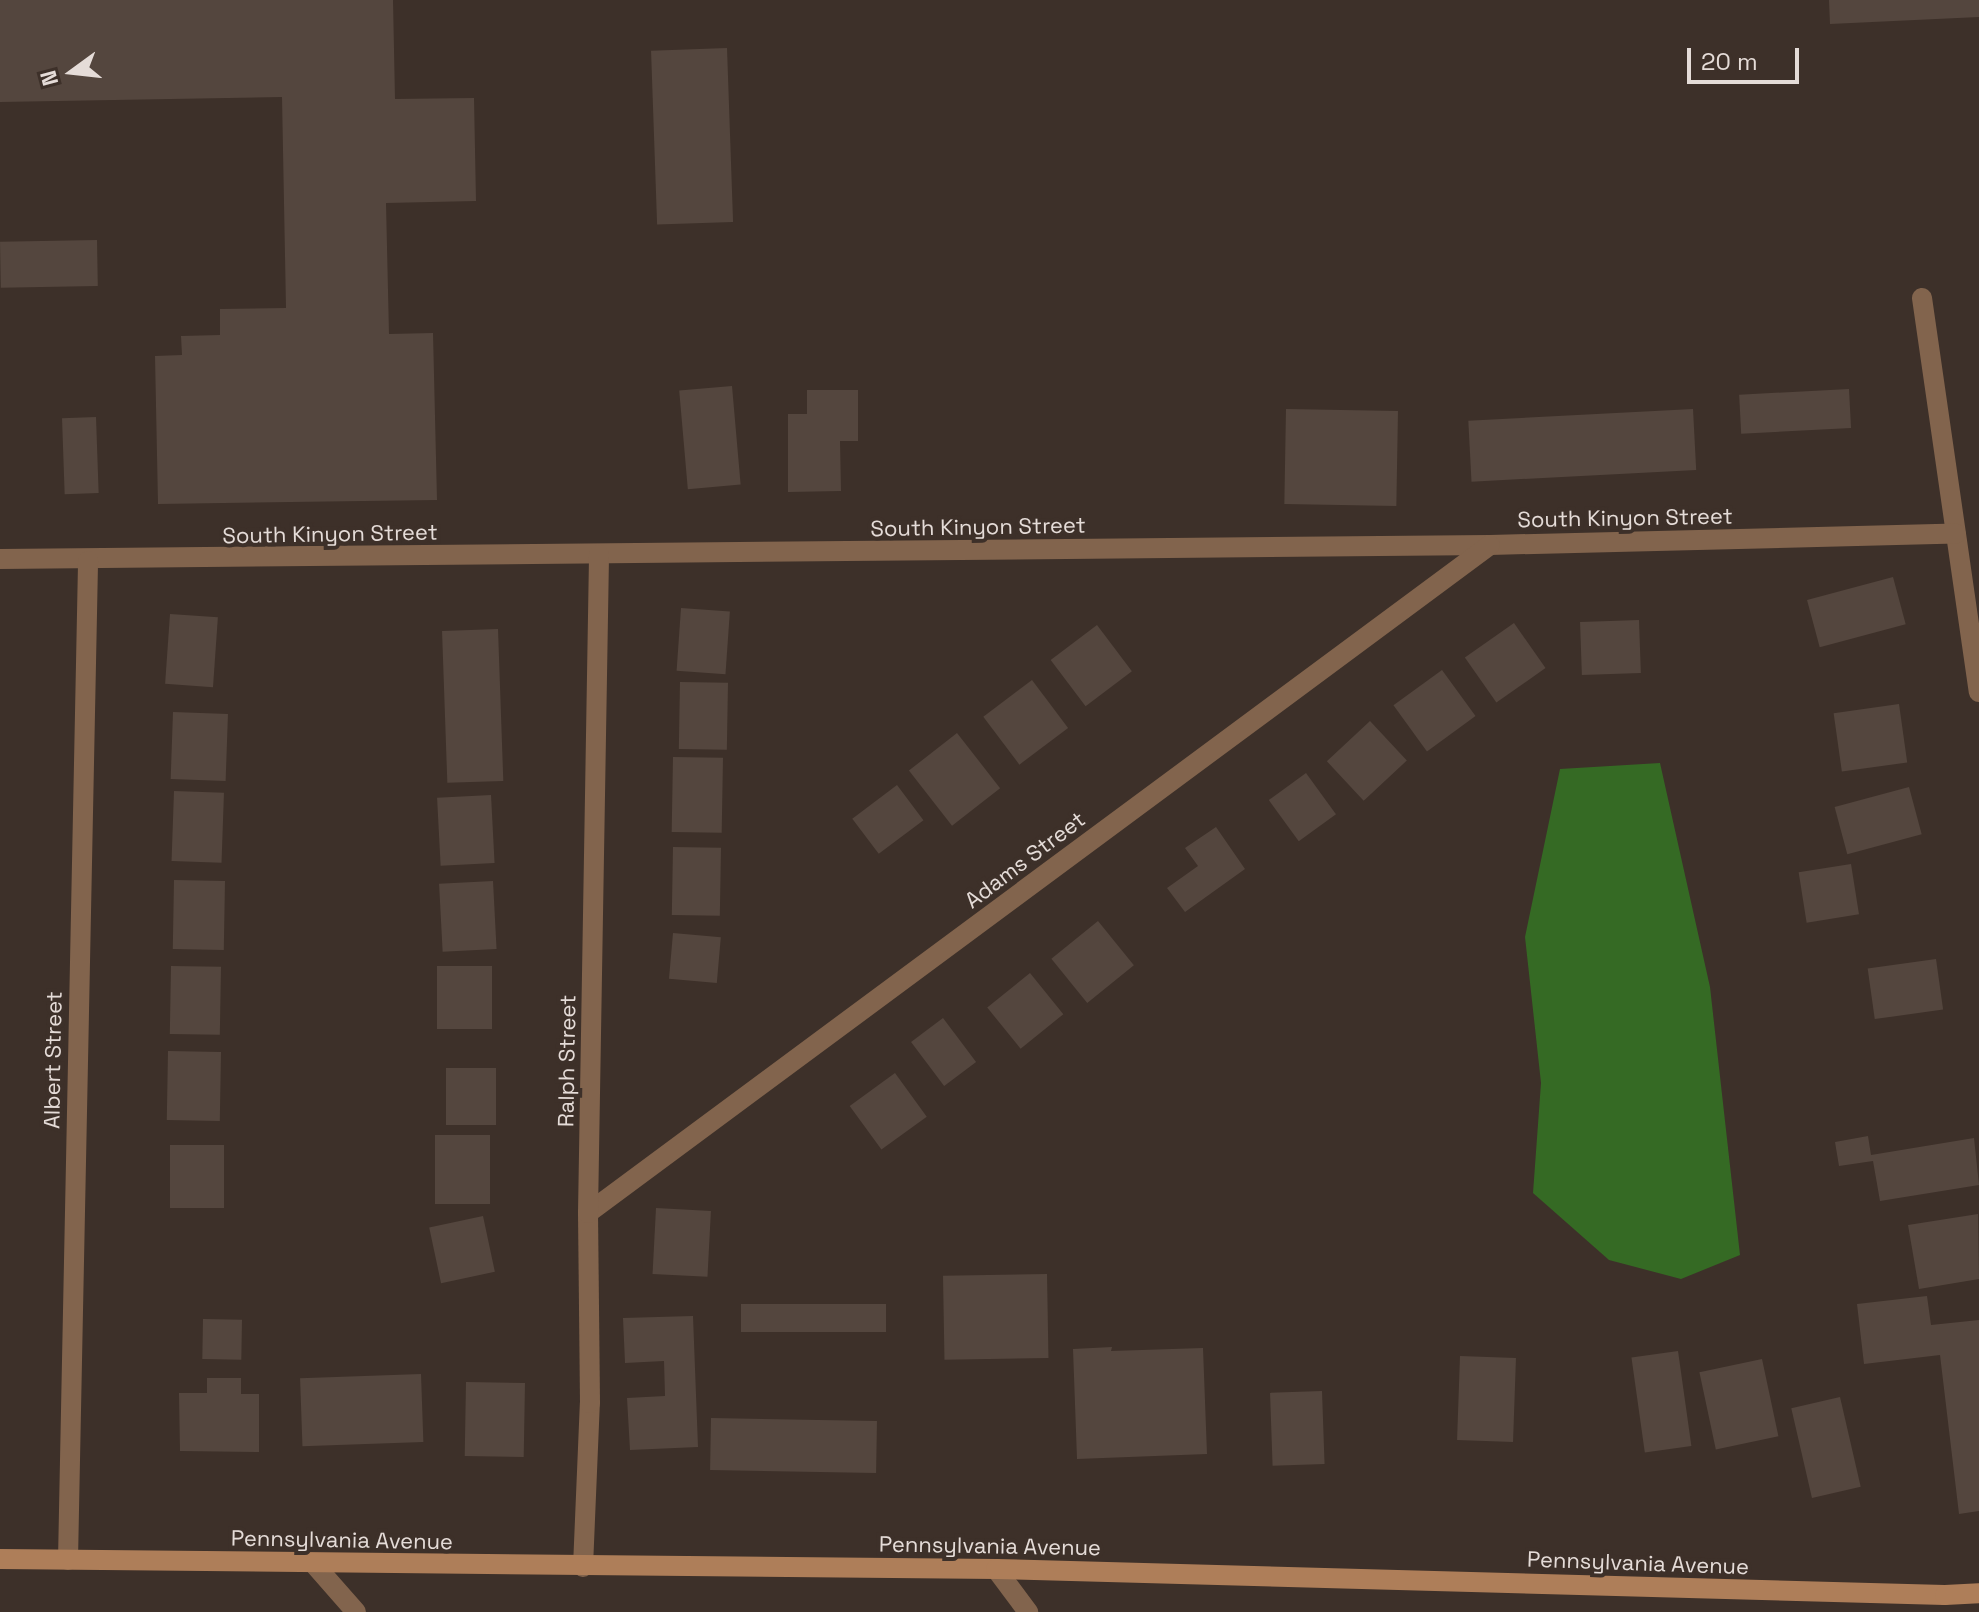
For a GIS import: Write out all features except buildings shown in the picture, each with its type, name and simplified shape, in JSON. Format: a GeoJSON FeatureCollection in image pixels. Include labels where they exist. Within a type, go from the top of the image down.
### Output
{"type":"FeatureCollection","features":[{"type":"Feature","properties":{"kind":"main road","name":"Pennsylvania Avenue"},"geometry":{"type":"LineString","coordinates":[[0,1559],[996,1569],[1948,1604],[1979,1593]]}},
{"type":"Feature","properties":{"kind":"street"},"geometry":{"type":"LineString","coordinates":[[1922,298],[1979,692]]}},
{"type":"Feature","properties":{"kind":"street","name":"South Kinyon Street"},"geometry":{"type":"LineString","coordinates":[[0,559],[88,561],[1490,545],[1956,534]]}},
{"type":"Feature","properties":{"kind":"street","name":"Adams Street"},"geometry":{"type":"LineString","coordinates":[[588,1213],[1490,545]]}},
{"type":"Feature","properties":{"kind":"street","name":"Ralph Street"},"geometry":{"type":"LineString","coordinates":[[583,1567],[590,1403],[588,1213],[599,555]]}},
{"type":"Feature","properties":{"kind":"street","name":"Albert Street"},"geometry":{"type":"LineString","coordinates":[[68,1560],[88,561]]}},
{"type":"Feature","properties":{"kind":"street"},"geometry":{"type":"LineString","coordinates":[[313,1563],[356,1612]]}},
{"type":"Feature","properties":{"kind":"street"},"geometry":{"type":"LineString","coordinates":[[996,1569],[1028,1612]]}},
{"type":"Feature","properties":{"kind":"green space"},"geometry":{"type":"Polygon","coordinates":[[[1660,763],[1710,987],[1740,1255],[1681,1279],[1609,1260],[1533,1193],[1541,1083],[1525,937],[1560,769],[1660,763]]]}}]}
